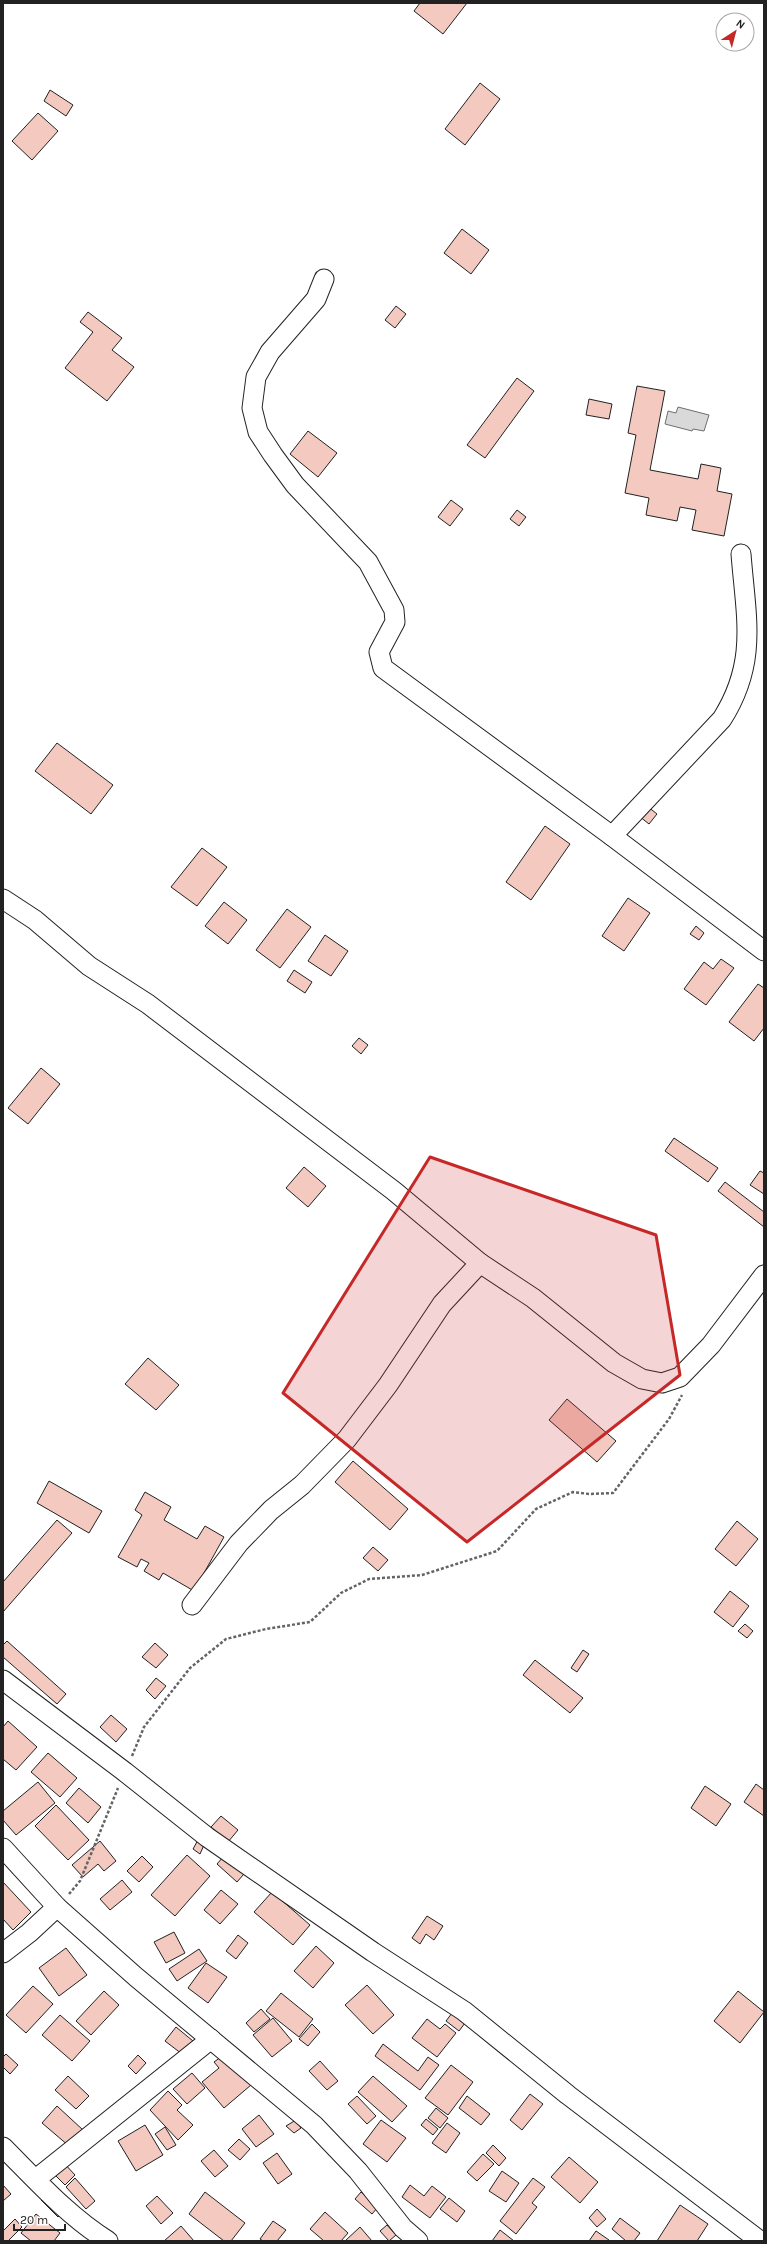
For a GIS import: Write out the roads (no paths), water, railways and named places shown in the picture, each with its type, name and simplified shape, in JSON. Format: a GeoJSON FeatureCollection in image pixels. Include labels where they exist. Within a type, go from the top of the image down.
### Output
{"type":"FeatureCollection","features":[{"type":"Feature","properties":{"kind":"street"},"geometry":{"type":"LineString","coordinates":[[324,279],[316,299],[270,352],[256,377],[252,408],[258,432],[296,485],[368,562],[394,610],[395,622],[379,652],[383,668],[612,836],[764,951]]}},
{"type":"Feature","properties":{"kind":"street"},"geometry":{"type":"LineString","coordinates":[[612,836],[722,719],[731,705],[739,686],[748,642],[741,554]]}},
{"type":"Feature","properties":{"kind":"street"},"geometry":{"type":"LineString","coordinates":[[3,899],[35,920],[89,966],[148,1004],[394,1191],[480,1263],[533,1298],[614,1363],[642,1379],[662,1383],[680,1377],[711,1345],[764,1275]]}},
{"type":"Feature","properties":{"kind":"street"},"geometry":{"type":"LineString","coordinates":[[192,1605],[239,1543],[271,1510],[302,1485],[347,1439],[384,1390],[442,1304],[480,1263]]}},
{"type":"Feature","properties":{"kind":"street"},"geometry":{"type":"LineString","coordinates":[[3,1680],[125,1772],[207,1837],[373,1952],[464,2011],[568,2095],[760,2241]]}},
{"type":"Feature","properties":{"kind":"street"},"geometry":{"type":"LineString","coordinates":[[3,1848],[57,1907],[136,1977],[314,2125],[358,2171],[403,2228],[418,2241]]}},
{"type":"Feature","properties":{"kind":"street"},"geometry":{"type":"LineString","coordinates":[[3,1953],[29,1933],[57,1907]]}},
{"type":"Feature","properties":{"kind":"street"},"geometry":{"type":"LineString","coordinates":[[36,2179],[211,2039]]}},
{"type":"Feature","properties":{"kind":"street"},"geometry":{"type":"LineString","coordinates":[[3,2147],[91,2230],[108,2241]]}}]}
